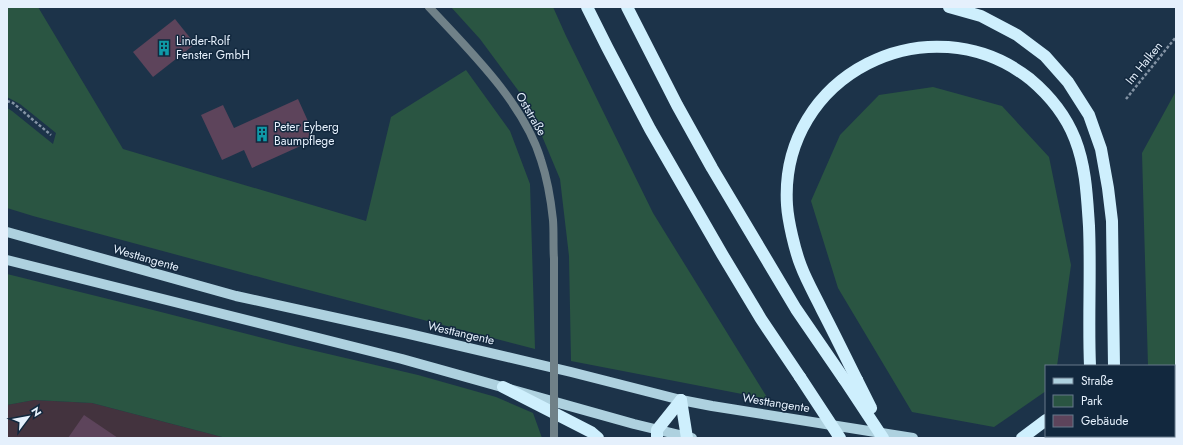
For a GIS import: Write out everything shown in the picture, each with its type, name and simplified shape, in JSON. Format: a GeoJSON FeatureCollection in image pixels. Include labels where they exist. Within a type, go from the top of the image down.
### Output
{"type":"FeatureCollection","features":[{"type":"Feature","properties":{"kind":"highway"},"geometry":{"type":"LineString","coordinates":[[587,7],[650,129],[722,254],[761,319],[840,438]]}},
{"type":"Feature","properties":{"kind":"highway"},"geometry":{"type":"LineString","coordinates":[[627,7],[677,105],[712,168],[796,309],[884,438]]}},
{"type":"Feature","properties":{"kind":"highway"},"geometry":{"type":"LineString","coordinates":[[949,7],[981,16],[1017,35],[1045,56],[1068,82],[1088,115],[1101,149],[1112,221],[1114,365]]}},
{"type":"Feature","properties":{"kind":"highway"},"geometry":{"type":"LineString","coordinates":[[884,438],[801,266],[792,235],[787,205],[788,175],[795,146],[807,118],[825,94],[847,74],[873,59],[902,49],[932,45],[962,47],[991,55],[1018,69],[1041,88],[1060,111],[1075,138],[1083,167],[1087,195],[1090,254],[1088,364]]}},
{"type":"Feature","properties":{"kind":"highway"},"geometry":{"type":"LineString","coordinates":[[503,387],[591,432],[598,438]]}},
{"type":"Feature","properties":{"kind":"highway"},"geometry":{"type":"LineString","coordinates":[[657,434],[682,400]]}},
{"type":"Feature","properties":{"kind":"highway"},"geometry":{"type":"LineString","coordinates":[[682,400],[688,438]]}},
{"type":"Feature","properties":{"kind":"highway"},"geometry":{"type":"LineString","coordinates":[[1022,438],[1045,421]]}},
{"type":"Feature","properties":{"kind":"main road","name":"Westtangente"},"geometry":{"type":"LineString","coordinates":[[7,232],[236,296],[405,333],[682,400],[912,438]]}},
{"type":"Feature","properties":{"kind":"main road"},"geometry":{"type":"LineString","coordinates":[[7,260],[402,359],[503,387],[657,434],[688,438]]}},
{"type":"Feature","properties":{"kind":"street","name":"Oststraße"},"geometry":{"type":"LineString","coordinates":[[429,7],[495,79],[516,109],[530,133],[541,160],[548,187],[553,220],[554,438]]}},
{"type":"Feature","properties":{"kind":"path","name":"Im Halken"},"geometry":{"type":"LineString","coordinates":[[1126,99],[1176,37]]}},
{"type":"Feature","properties":{"kind":"path"},"geometry":{"type":"LineString","coordinates":[[7,101],[13,104],[51,135]]}},
{"type":"Feature","properties":{"kind":"shaded area"},"geometry":{"type":"Polygon","coordinates":[[[34,400],[92,403],[226,438],[7,438],[7,405],[34,400]]]}},
{"type":"Feature","properties":{"kind":"green space"},"geometry":{"type":"Polygon","coordinates":[[[7,7],[38,7],[123,149],[366,221],[391,117],[466,70],[510,131],[530,184],[535,349],[274,281],[7,208],[7,108],[53,144],[56,133],[20,104],[7,97],[7,7]]]}},
{"type":"Feature","properties":{"kind":"green space"},"geometry":{"type":"Polygon","coordinates":[[[451,7],[553,7],[653,213],[768,399],[571,361],[569,256],[560,179],[529,105],[480,39],[451,7]]]}},
{"type":"Feature","properties":{"kind":"green space"},"geometry":{"type":"Polygon","coordinates":[[[933,87],[1002,106],[1049,157],[1071,265],[1057,365],[1045,365],[1045,392],[994,427],[912,412],[838,288],[811,201],[840,135],[879,95],[933,87]]]}},
{"type":"Feature","properties":{"kind":"green space"},"geometry":{"type":"Polygon","coordinates":[[[1176,91],[1176,413],[1175,365],[1148,365],[1142,153],[1176,91]]]}},
{"type":"Feature","properties":{"kind":"green space"},"geometry":{"type":"Polygon","coordinates":[[[7,274],[290,345],[418,375],[496,397],[533,413],[542,438],[226,438],[92,403],[34,400],[7,405],[7,274]]]}},
{"type":"Feature","properties":{"kind":"building","name":"Linder-Rolf Fenster GmbH"},"geometry":{"type":"Polygon","coordinates":[[[175,19],[195,44],[153,77],[133,52],[175,19]]]}},
{"type":"Feature","properties":{"kind":"building","name":"Peter Eyberg Baumpflege"},"geometry":{"type":"Polygon","coordinates":[[[298,99],[316,139],[252,168],[244,150],[222,160],[201,115],[223,105],[234,128],[298,99]]]}},
{"type":"Feature","properties":{"kind":"building"},"geometry":{"type":"Polygon","coordinates":[[[84,415],[118,438],[68,438],[84,415]]]}},
{"type":"Feature","properties":{"kind":"place","name":"Linder-Rolf Fenster GmbH"},"geometry":{"type":"Point","coordinates":[164,48]}},
{"type":"Feature","properties":{"kind":"place","name":"Peter Eyberg Baumpflege"},"geometry":{"type":"Point","coordinates":[262,134]}}]}
